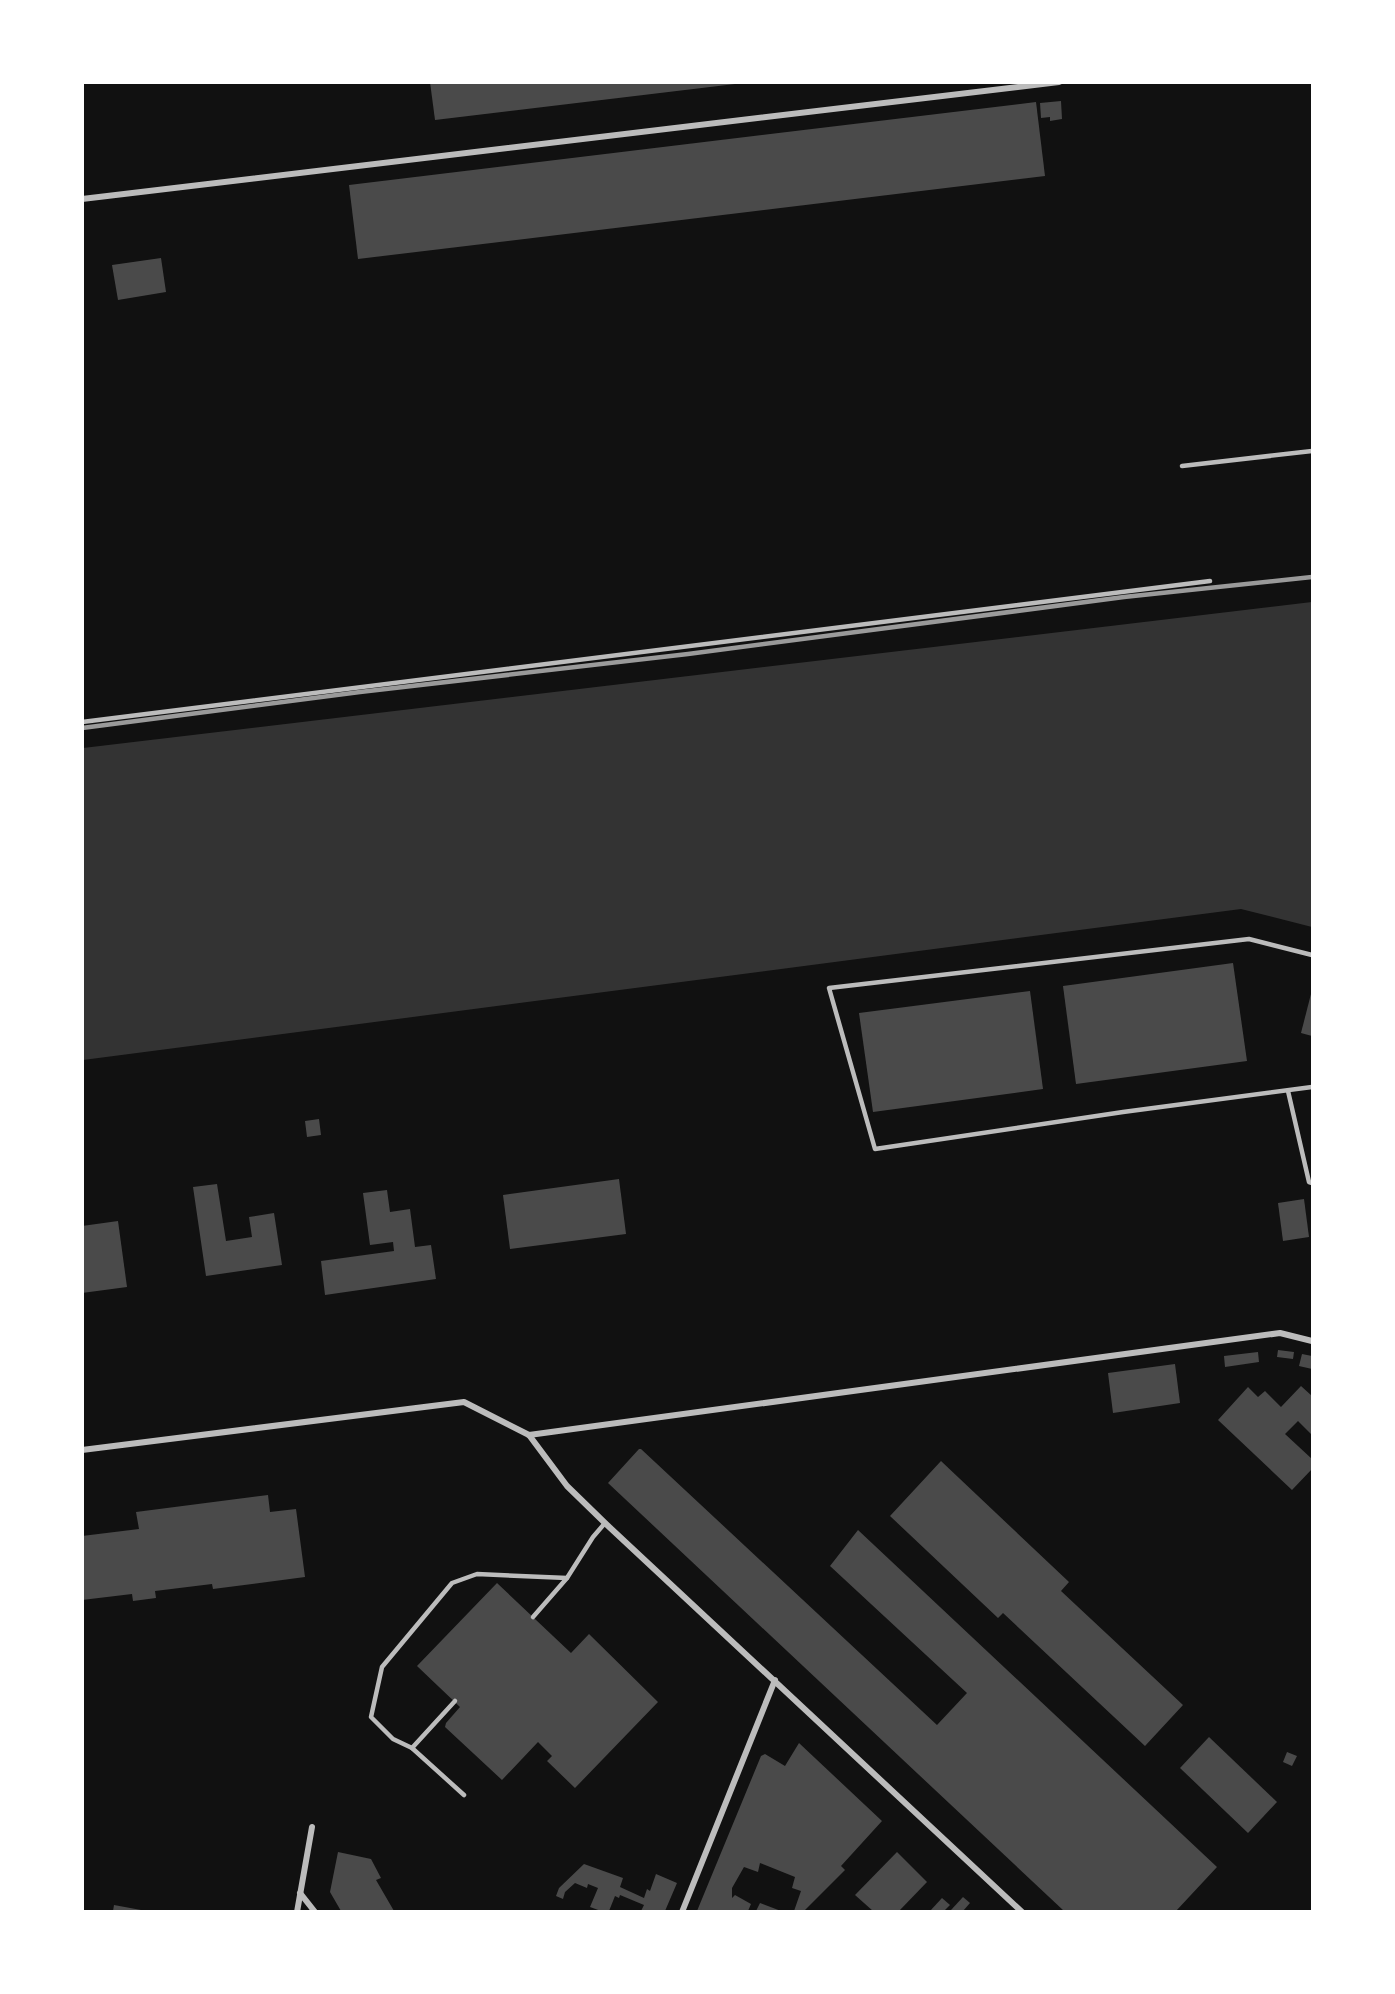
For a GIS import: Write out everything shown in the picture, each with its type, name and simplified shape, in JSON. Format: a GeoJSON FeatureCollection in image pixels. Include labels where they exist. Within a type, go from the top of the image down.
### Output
{"type":"FeatureCollection","features":[{"type":"Feature","properties":{"kind":"street"},"geometry":{"type":"LineString","coordinates":[[82,199],[1059,82]]}},
{"type":"Feature","properties":{"kind":"street"},"geometry":{"type":"LineString","coordinates":[[529,1435],[1280,1333],[1312,1341]]}},
{"type":"Feature","properties":{"kind":"street"},"geometry":{"type":"LineString","coordinates":[[82,1450],[464,1402],[529,1435],[567,1486],[605,1523],[1022,1911]]}},
{"type":"Feature","properties":{"kind":"street"},"geometry":{"type":"LineString","coordinates":[[682,1911],[775,1680]]}},
{"type":"Feature","properties":{"kind":"street"},"geometry":{"type":"LineString","coordinates":[[297,1911],[312,1827]]}},
{"type":"Feature","properties":{"kind":"street"},"geometry":{"type":"LineString","coordinates":[[300,1893],[315,1911]]}},
{"type":"Feature","properties":{"kind":"lane"},"geometry":{"type":"LineString","coordinates":[[1182,466],[1312,451]]}},
{"type":"Feature","properties":{"kind":"lane"},"geometry":{"type":"LineString","coordinates":[[82,722],[1210,581]]}},
{"type":"Feature","properties":{"kind":"lane"},"geometry":{"type":"LineString","coordinates":[[1312,955],[1249,939],[829,988],[875,1149],[1312,1087]]}},
{"type":"Feature","properties":{"kind":"lane"},"geometry":{"type":"LineString","coordinates":[[1288,1090],[1309,1182],[1312,1183]]}},
{"type":"Feature","properties":{"kind":"lane"},"geometry":{"type":"LineString","coordinates":[[533,1617],[567,1578],[593,1537],[605,1523]]}},
{"type":"Feature","properties":{"kind":"lane"},"geometry":{"type":"LineString","coordinates":[[464,1795],[412,1748],[393,1739],[370,1717],[382,1667],[452,1583],[477,1574],[567,1578]]}},
{"type":"Feature","properties":{"kind":"lane"},"geometry":{"type":"LineString","coordinates":[[412,1748],[455,1701]]}},
{"type":"Feature","properties":{"kind":"shaded area"},"geometry":{"type":"Polygon","coordinates":[[[1312,602],[1312,927],[1241,909],[83,1060],[83,748],[1312,602]]]}},
{"type":"Feature","properties":{"kind":"building"},"geometry":{"type":"Polygon","coordinates":[[[430,82],[735,82],[735,84],[435,120],[430,82]]]}},
{"type":"Feature","properties":{"kind":"building"},"geometry":{"type":"Polygon","coordinates":[[[1061,101],[1062,119],[1050,121],[1050,117],[1041,118],[1040,103],[1061,101]]]}},
{"type":"Feature","properties":{"kind":"building"},"geometry":{"type":"Polygon","coordinates":[[[1036,102],[1045,176],[358,259],[349,185],[1036,102]]]}},
{"type":"Feature","properties":{"kind":"building"},"geometry":{"type":"Polygon","coordinates":[[[161,258],[166,292],[118,300],[112,265],[161,258]]]}},
{"type":"Feature","properties":{"kind":"building"},"geometry":{"type":"Polygon","coordinates":[[[1233,963],[1247,1061],[1076,1084],[1063,986],[1233,963]]]}},
{"type":"Feature","properties":{"kind":"building"},"geometry":{"type":"Polygon","coordinates":[[[1312,990],[1312,1036],[1301,1033],[1312,990]]]}},
{"type":"Feature","properties":{"kind":"building"},"geometry":{"type":"Polygon","coordinates":[[[1030,991],[1043,1089],[873,1112],[859,1013],[1030,991]]]}},
{"type":"Feature","properties":{"kind":"building"},"geometry":{"type":"Polygon","coordinates":[[[319,1119],[321,1135],[307,1137],[305,1121],[319,1119]]]}},
{"type":"Feature","properties":{"kind":"building"},"geometry":{"type":"Polygon","coordinates":[[[619,1179],[626,1234],[510,1249],[503,1195],[619,1179]]]}},
{"type":"Feature","properties":{"kind":"building"},"geometry":{"type":"Polygon","coordinates":[[[217,1184],[226,1241],[252,1237],[249,1217],[274,1213],[282,1265],[206,1276],[193,1187],[217,1184]]]}},
{"type":"Feature","properties":{"kind":"building"},"geometry":{"type":"Polygon","coordinates":[[[387,1190],[390,1212],[410,1209],[415,1247],[431,1245],[436,1279],[325,1295],[321,1261],[394,1251],[393,1242],[370,1245],[363,1193],[387,1190]]]}},
{"type":"Feature","properties":{"kind":"building"},"geometry":{"type":"Polygon","coordinates":[[[1304,1199],[1309,1237],[1283,1241],[1278,1203],[1304,1199]]]}},
{"type":"Feature","properties":{"kind":"building"},"geometry":{"type":"Polygon","coordinates":[[[118,1221],[127,1287],[82,1293],[82,1226],[118,1221]]]}},
{"type":"Feature","properties":{"kind":"building"},"geometry":{"type":"Polygon","coordinates":[[[1278,1350],[1294,1352],[1293,1359],[1277,1357],[1278,1350]]]}},
{"type":"Feature","properties":{"kind":"building"},"geometry":{"type":"Polygon","coordinates":[[[1258,1352],[1259,1362],[1225,1367],[1224,1356],[1258,1352]]]}},
{"type":"Feature","properties":{"kind":"building"},"geometry":{"type":"Polygon","coordinates":[[[1302,1354],[1312,1356],[1312,1369],[1299,1366],[1302,1354]]]}},
{"type":"Feature","properties":{"kind":"building"},"geometry":{"type":"Polygon","coordinates":[[[1175,1364],[1180,1403],[1113,1413],[1108,1373],[1175,1364]]]}},
{"type":"Feature","properties":{"kind":"building"},"geometry":{"type":"Polygon","coordinates":[[[1301,1386],[1312,1396],[1312,1435],[1298,1421],[1285,1434],[1312,1459],[1312,1469],[1292,1490],[1218,1420],[1248,1387],[1258,1397],[1265,1391],[1281,1407],[1301,1386]]]}},
{"type":"Feature","properties":{"kind":"building"},"geometry":{"type":"Polygon","coordinates":[[[639,1449],[937,1725],[967,1693],[830,1566],[858,1530],[1217,1867],[1176,1911],[1064,1911],[608,1483],[639,1449]]]}},
{"type":"Feature","properties":{"kind":"building"},"geometry":{"type":"Polygon","coordinates":[[[941,1461],[1069,1582],[1061,1591],[1183,1705],[1145,1746],[1003,1613],[998,1618],[890,1516],[941,1461]]]}},
{"type":"Feature","properties":{"kind":"building"},"geometry":{"type":"Polygon","coordinates":[[[268,1495],[270,1512],[296,1509],[305,1577],[213,1589],[212,1584],[155,1591],[156,1598],[133,1601],[132,1594],[82,1600],[82,1536],[139,1529],[136,1512],[268,1495]]]}},
{"type":"Feature","properties":{"kind":"building"},"geometry":{"type":"Polygon","coordinates":[[[497,1583],[571,1653],[589,1634],[658,1702],[575,1788],[547,1761],[552,1756],[538,1742],[502,1780],[445,1727],[460,1707],[417,1666],[497,1583]]]}},
{"type":"Feature","properties":{"kind":"building"},"geometry":{"type":"Polygon","coordinates":[[[1209,1737],[1277,1802],[1248,1833],[1180,1768],[1209,1737]]]}},
{"type":"Feature","properties":{"kind":"building"},"geometry":{"type":"Polygon","coordinates":[[[799,1743],[882,1821],[841,1866],[845,1870],[804,1911],[794,1911],[801,1891],[792,1888],[795,1877],[760,1863],[758,1872],[744,1867],[732,1888],[732,1898],[735,1895],[751,1904],[748,1911],[697,1911],[761,1756],[765,1754],[785,1766],[799,1743]]]}},
{"type":"Feature","properties":{"kind":"building"},"geometry":{"type":"Polygon","coordinates":[[[1287,1752],[1297,1756],[1292,1766],[1283,1762],[1287,1752]]]}},
{"type":"Feature","properties":{"kind":"building"},"geometry":{"type":"Polygon","coordinates":[[[338,1852],[371,1859],[381,1878],[376,1880],[394,1911],[341,1911],[330,1892],[338,1852]]]}},
{"type":"Feature","properties":{"kind":"building"},"geometry":{"type":"Polygon","coordinates":[[[897,1852],[927,1882],[899,1911],[873,1911],[855,1895],[897,1852]]]}},
{"type":"Feature","properties":{"kind":"building"},"geometry":{"type":"Polygon","coordinates":[[[584,1864],[623,1878],[620,1887],[644,1898],[647,1889],[650,1891],[656,1874],[677,1883],[665,1911],[641,1911],[644,1905],[620,1895],[619,1898],[615,1896],[609,1911],[601,1911],[590,1907],[598,1888],[588,1884],[587,1888],[575,1883],[565,1892],[563,1899],[556,1896],[559,1888],[584,1864]]]}},
{"type":"Feature","properties":{"kind":"building"},"geometry":{"type":"Polygon","coordinates":[[[963,1897],[970,1903],[963,1911],[951,1910],[963,1897]]]}},
{"type":"Feature","properties":{"kind":"building"},"geometry":{"type":"Polygon","coordinates":[[[942,1898],[950,1905],[944,1911],[930,1911],[942,1898]]]}},
{"type":"Feature","properties":{"kind":"building"},"geometry":{"type":"Polygon","coordinates":[[[760,1903],[781,1911],[756,1911],[760,1903]]]}},
{"type":"Feature","properties":{"kind":"building"},"geometry":{"type":"Polygon","coordinates":[[[114,1905],[141,1910],[141,1911],[113,1911],[114,1905]]]}},
{"type":"Feature","properties":{"kind":"railway"},"geometry":{"type":"LineString","coordinates":[[82,728],[360,692],[688,654],[1124,597],[1312,577]]}}]}
